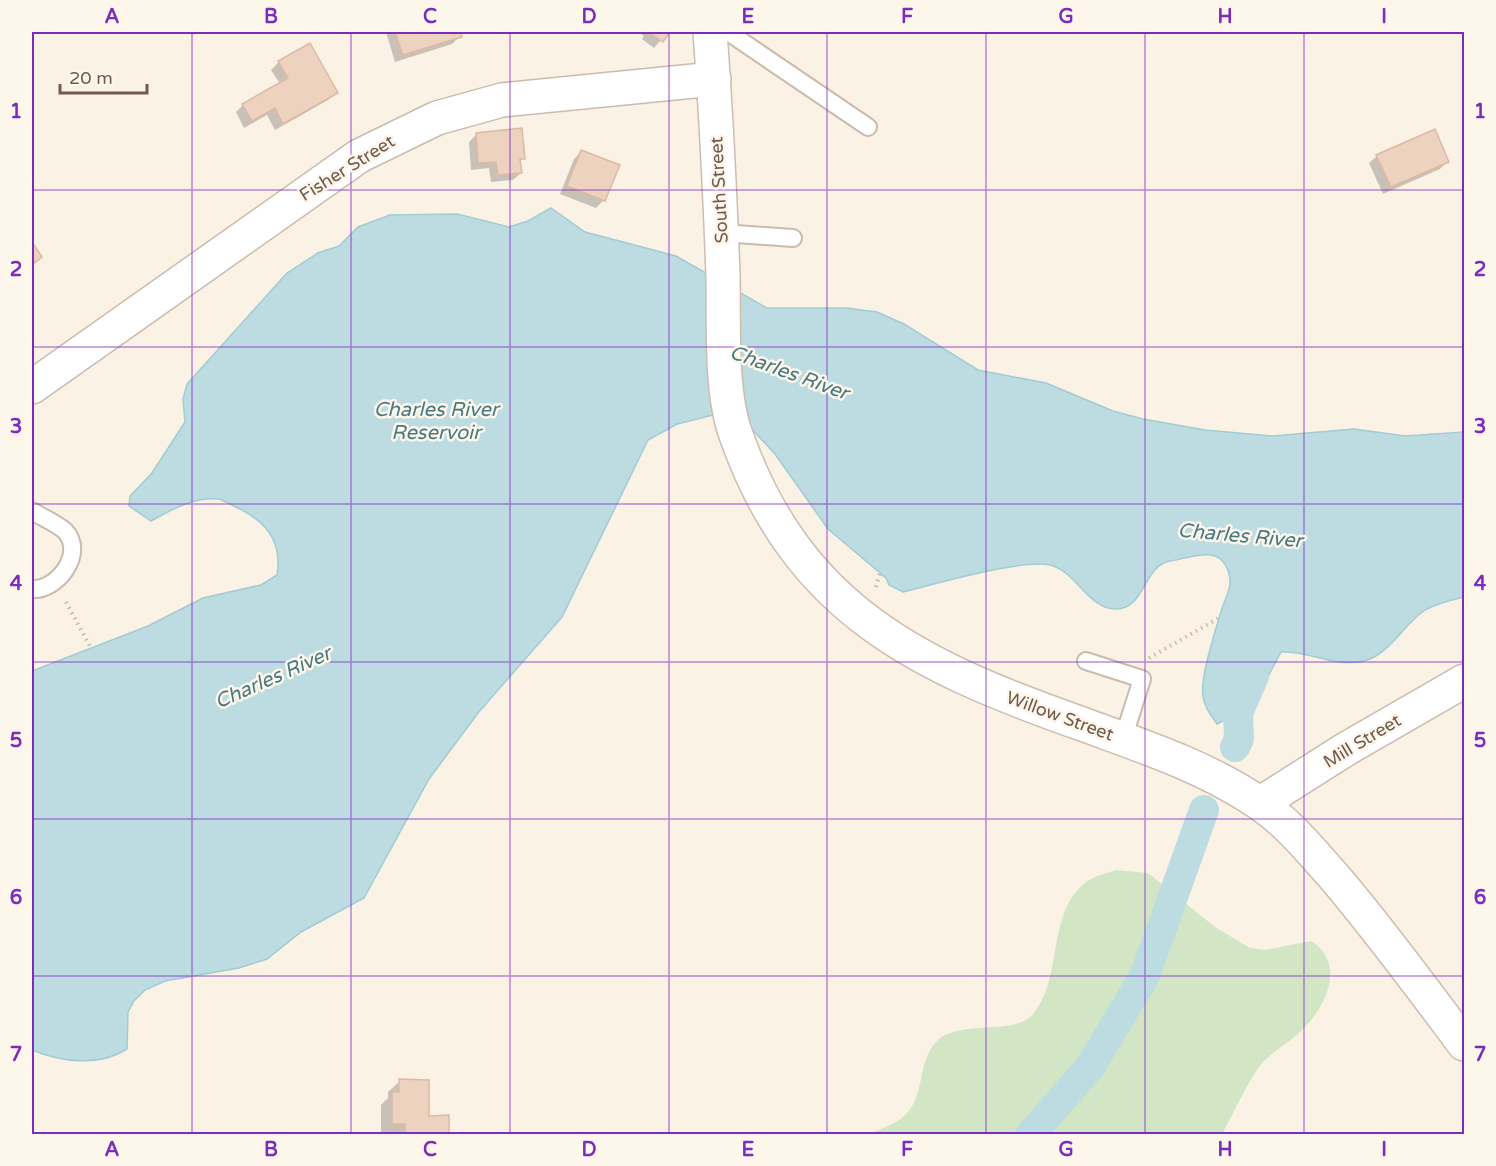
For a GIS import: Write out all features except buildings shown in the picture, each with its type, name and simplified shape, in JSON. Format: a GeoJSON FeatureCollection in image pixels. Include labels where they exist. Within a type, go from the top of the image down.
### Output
{"type":"FeatureCollection","features":[{"type":"Feature","properties":{"kind":"street","name":"South Street"},"geometry":{"type":"LineString","coordinates":[[710,32],[725,349]]}},
{"type":"Feature","properties":{"kind":"street","name":"Fisher Street"},"geometry":{"type":"LineString","coordinates":[[32,387],[350,162],[390,139],[437,118],[502,100],[714,79]]}},
{"type":"Feature","properties":{"kind":"street","name":"Willow Street"},"geometry":{"type":"LineString","coordinates":[[725,349],[734,432],[781,531],[831,591],[863,618],[913,652],[978,686],[1195,765],[1261,803],[1305,844],[1347,893],[1394,949],[1464,1044]]}},
{"type":"Feature","properties":{"kind":"street","name":"Mill Street"},"geometry":{"type":"LineString","coordinates":[[1261,803],[1346,749],[1464,681]]}},
{"type":"Feature","properties":{"kind":"lane"},"geometry":{"type":"LineString","coordinates":[[728,32],[868,128]]}},
{"type":"Feature","properties":{"kind":"lane"},"geometry":{"type":"LineString","coordinates":[[721,241],[793,238]]}},
{"type":"Feature","properties":{"kind":"lane"},"geometry":{"type":"LineString","coordinates":[[32,511],[65,532],[71,548],[67,567],[55,582],[39,590],[32,589]]}},
{"type":"Feature","properties":{"kind":"lane"},"geometry":{"type":"LineString","coordinates":[[1086,661],[1142,679],[1123,739]]}},
{"type":"Feature","properties":{"kind":"path"},"geometry":{"type":"LineString","coordinates":[[55,582],[91,648]]}},
{"type":"Feature","properties":{"kind":"path"},"geometry":{"type":"LineString","coordinates":[[1126,674],[1160,650],[1220,618]]}},
{"type":"Feature","properties":{"kind":"green space"},"geometry":{"type":"Polygon","coordinates":[[[1116,870],[1148,873],[1215,927],[1250,948],[1265,950],[1311,941],[1328,960],[1329,983],[1320,1006],[1300,1032],[1263,1062],[1222,1134],[869,1134],[895,1122],[908,1112],[917,1095],[927,1057],[937,1041],[947,1034],[959,1031],[1012,1025],[1032,1015],[1042,1001],[1048,984],[1059,929],[1073,895],[1089,880],[1116,870]]]}},
{"type":"Feature","properties":{"kind":"water","name":"Charles River Reservoir"},"geometry":{"type":"Polygon","coordinates":[[[551,208],[585,232],[676,256],[767,308],[847,308],[877,312],[904,324],[978,370],[1046,383],[1113,411],[1143,419],[1205,430],[1273,436],[1354,429],[1405,436],[1464,432],[1464,597],[1425,610],[1389,646],[1373,658],[1364,661],[1353,663],[1332,661],[1281,652],[1258,695],[1238,713],[1217,724],[1205,704],[1203,687],[1209,652],[1230,585],[1228,570],[1219,558],[1199,555],[1161,564],[1154,570],[1133,602],[1126,607],[1116,609],[1106,608],[1098,603],[1067,575],[1050,565],[1037,564],[999,569],[903,592],[889,585],[886,578],[828,529],[775,454],[749,426],[729,417],[713,415],[677,424],[648,440],[562,617],[478,713],[429,779],[364,898],[301,932],[267,959],[239,968],[165,981],[145,990],[134,1001],[128,1012],[127,1049],[116,1055],[80,1061],[67,1060],[32,1050],[32,671],[148,626],[203,598],[261,585],[277,575],[277,551],[269,532],[245,512],[219,499],[191,502],[151,521],[129,506],[130,496],[152,473],[185,422],[183,399],[187,384],[287,273],[318,253],[339,246],[358,227],[390,215],[457,214],[509,227],[528,221],[551,208]]]}},
{"type":"Feature","properties":{"kind":"waterway"},"geometry":{"type":"LineString","coordinates":[[1235,747],[1239,739],[1238,713],[1254,676]]}},
{"type":"Feature","properties":{"kind":"waterway"},"geometry":{"type":"LineString","coordinates":[[1031,1134],[1090,1067],[1145,975],[1204,810]]}},
{"type":"Feature","properties":{"kind":"water label","name":"Charles River"},"geometry":{"type":"Point","coordinates":[789,373]}},
{"type":"Feature","properties":{"kind":"water label","name":"Charles River"},"geometry":{"type":"Point","coordinates":[1240,536]}},
{"type":"Feature","properties":{"kind":"water label","name":"Charles River"},"geometry":{"type":"Point","coordinates":[273,678]}}]}
